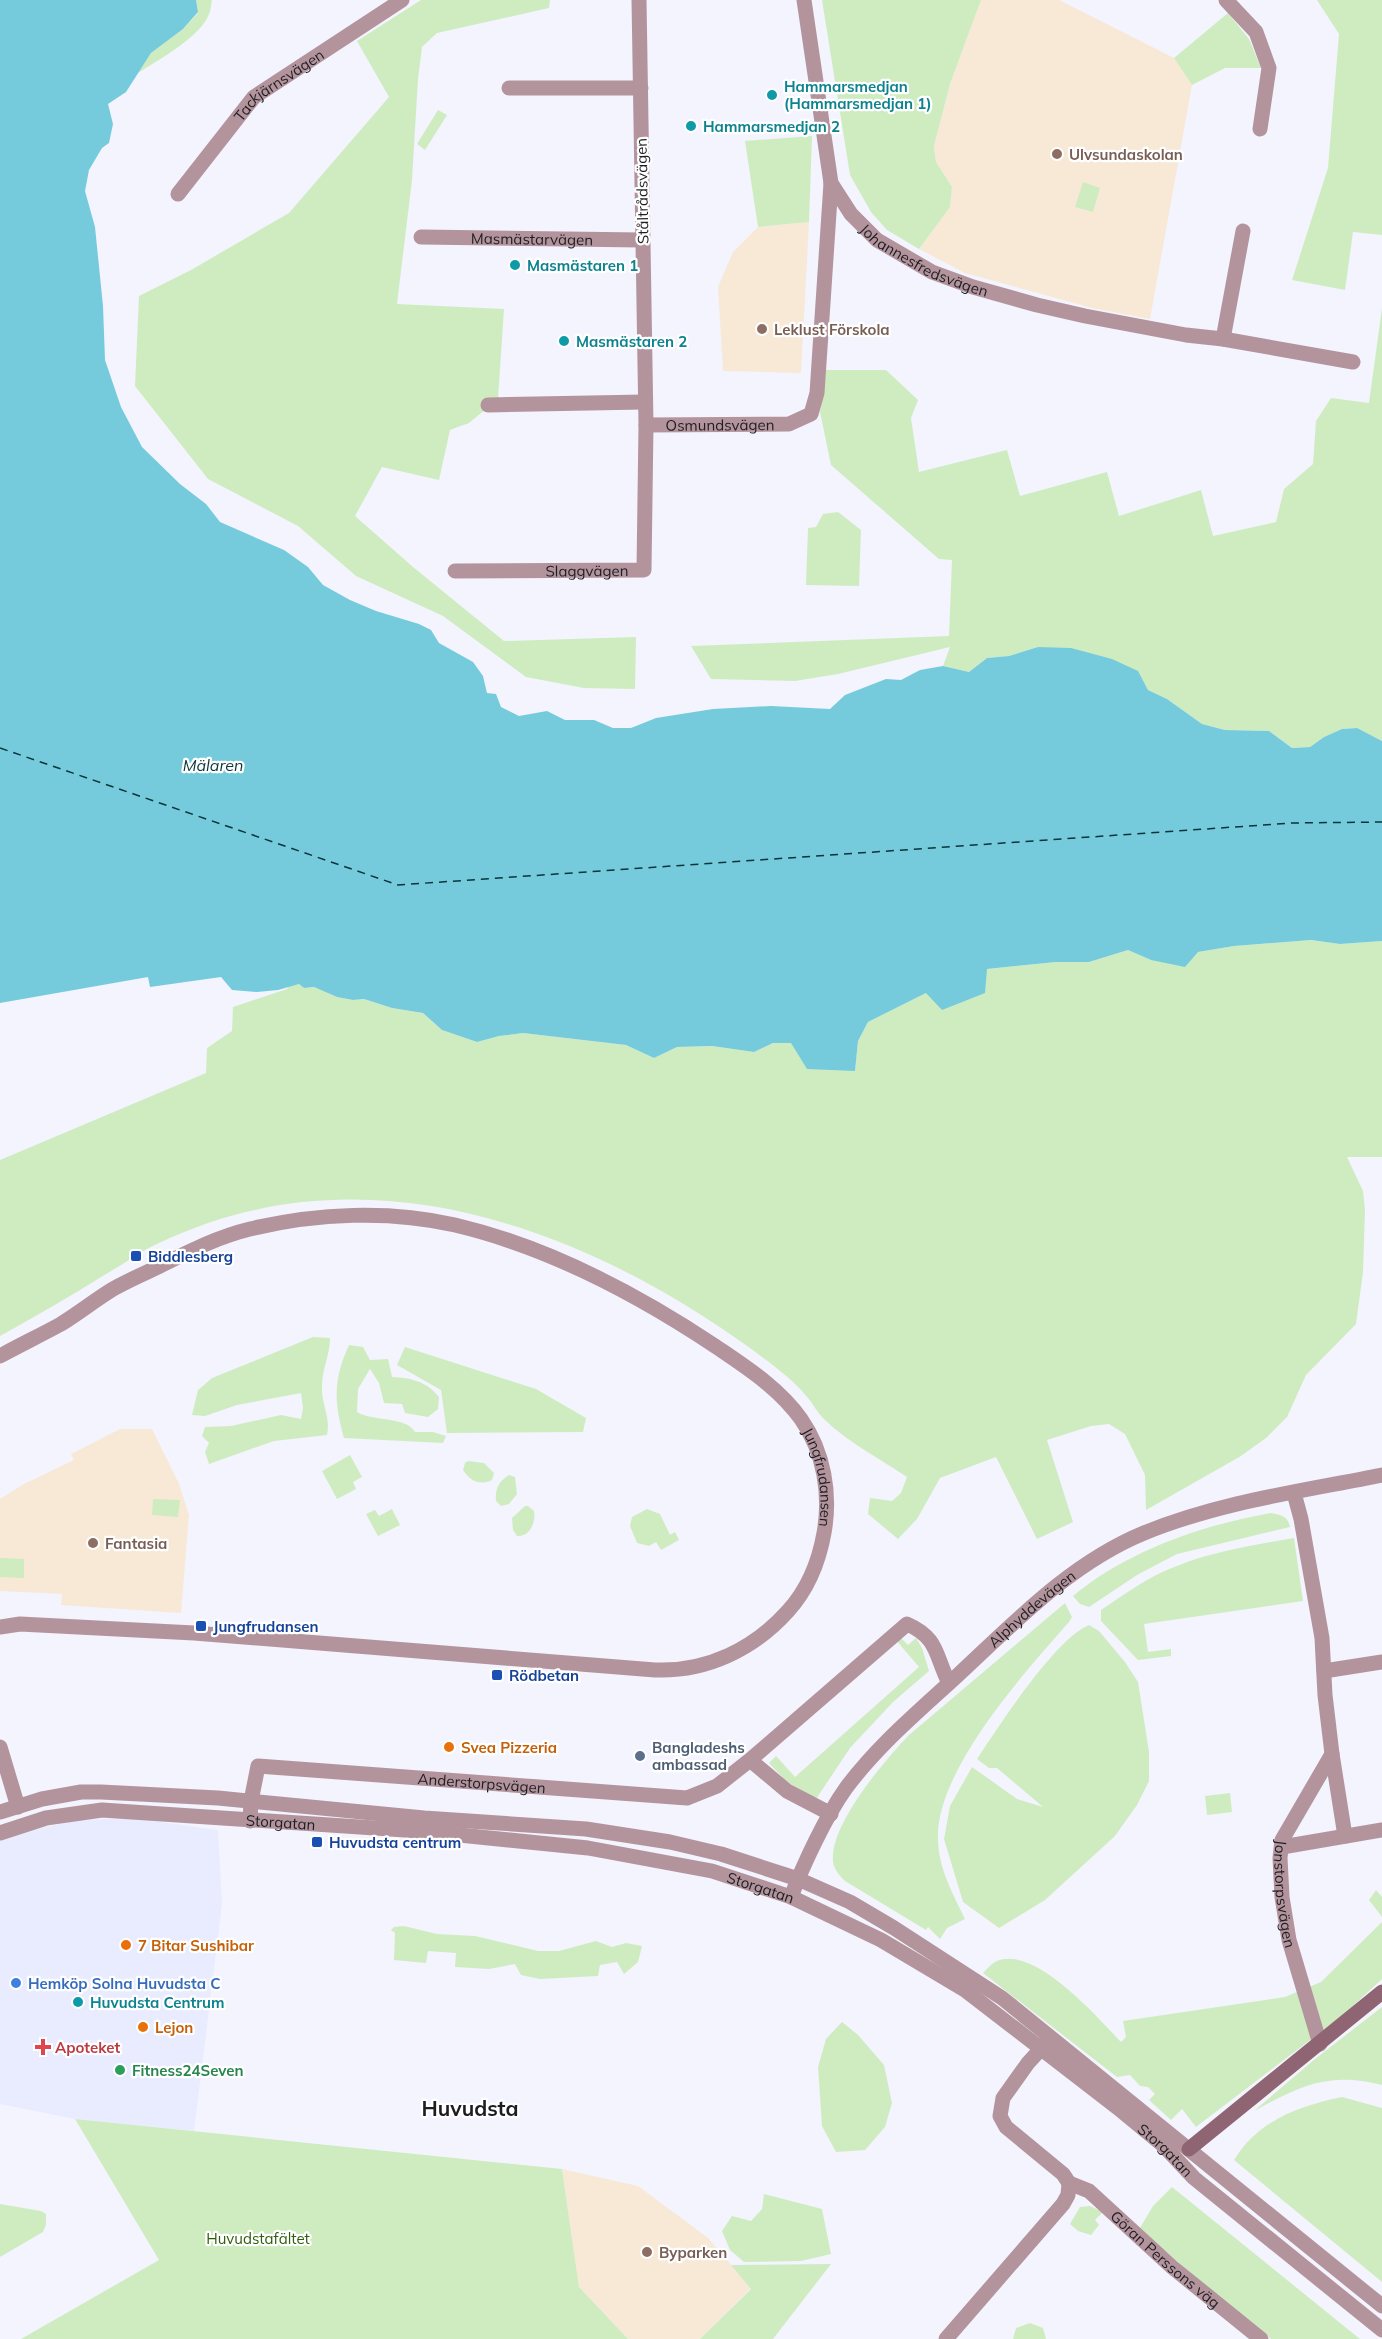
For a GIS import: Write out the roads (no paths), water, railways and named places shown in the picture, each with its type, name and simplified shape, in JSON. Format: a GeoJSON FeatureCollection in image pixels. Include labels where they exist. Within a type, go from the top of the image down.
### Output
{"type":"FeatureCollection","features":[{"type":"Feature","properties":{"kind":"main road"},"geometry":{"type":"LineString","coordinates":[[1189,2149],[1382,1992]]}},
{"type":"Feature","properties":{"kind":"street","name":"Tackjärnsvägen"},"geometry":{"type":"LineString","coordinates":[[178,194],[254,97],[402,0]]}},
{"type":"Feature","properties":{"kind":"street","name":"Ståltrådsvägen"},"geometry":{"type":"LineString","coordinates":[[639,0],[646,425]]}},
{"type":"Feature","properties":{"kind":"street","name":"Johannesfredsvägen"},"geometry":{"type":"LineString","coordinates":[[804,0],[831,183],[851,214],[877,240],[932,272],[973,287],[1085,316],[1353,362]]}},
{"type":"Feature","properties":{"kind":"street"},"geometry":{"type":"LineString","coordinates":[[1226,0],[1256,32],[1269,68],[1260,129]]}},
{"type":"Feature","properties":{"kind":"street"},"geometry":{"type":"LineString","coordinates":[[509,88],[641,88]]}},
{"type":"Feature","properties":{"kind":"street","name":"Osmundsvägen"},"geometry":{"type":"LineString","coordinates":[[646,425],[789,424],[811,414],[817,393],[831,183]]}},
{"type":"Feature","properties":{"kind":"street"},"geometry":{"type":"LineString","coordinates":[[1223,339],[1243,231]]}},
{"type":"Feature","properties":{"kind":"street","name":"Masmästarvägen"},"geometry":{"type":"LineString","coordinates":[[421,237],[642,240]]}},
{"type":"Feature","properties":{"kind":"street"},"geometry":{"type":"LineString","coordinates":[[488,405],[644,402]]}},
{"type":"Feature","properties":{"kind":"street","name":"Slaggvägen"},"geometry":{"type":"LineString","coordinates":[[455,571],[644,570],[646,425]]}},
{"type":"Feature","properties":{"kind":"street","name":"Jungfrudansen"},"geometry":{"type":"LineString","coordinates":[[0,1356],[62,1323],[116,1288],[214,1239],[252,1228],[327,1216],[367,1215],[413,1218],[458,1226],[552,1257],[632,1296],[688,1328],[746,1367],[780,1394],[813,1438],[826,1484],[828,1506],[819,1556],[803,1592],[776,1624],[741,1649],[719,1660],[670,1671],[255,1640],[194,1633],[20,1624],[0,1627]]}},
{"type":"Feature","properties":{"kind":"street","name":"Alphyddevägen"},"geometry":{"type":"LineString","coordinates":[[791,1897],[845,1789],[881,1745],[1042,1597],[1082,1566],[1143,1534],[1205,1512],[1382,1474]]}},
{"type":"Feature","properties":{"kind":"street"},"geometry":{"type":"LineString","coordinates":[[1294,1493],[1301,1519],[1320,1625],[1332,1754],[1345,1836]]}},
{"type":"Feature","properties":{"kind":"street","name":"Anderstorpsvägen"},"geometry":{"type":"LineString","coordinates":[[250,1821],[251,1801],[258,1766],[687,1798],[717,1786],[750,1760],[907,1624],[921,1630],[937,1650],[949,1683]]}},
{"type":"Feature","properties":{"kind":"street"},"geometry":{"type":"LineString","coordinates":[[1324,1671],[1382,1662]]}},
{"type":"Feature","properties":{"kind":"street"},"geometry":{"type":"LineString","coordinates":[[0,1747],[22,1824]]}},
{"type":"Feature","properties":{"kind":"street","name":"Jonstorpsvägen"},"geometry":{"type":"LineString","coordinates":[[1320,2044],[1289,1940],[1282,1897],[1282,1840],[1332,1754]]}},
{"type":"Feature","properties":{"kind":"street"},"geometry":{"type":"LineString","coordinates":[[750,1760],[787,1791],[831,1814]]}},
{"type":"Feature","properties":{"kind":"street","name":"Storgatan"},"geometry":{"type":"LineString","coordinates":[[0,1812],[42,1799],[81,1792],[101,1792],[251,1801],[424,1818],[586,1829],[670,1842],[721,1854],[798,1879],[850,1902],[1002,1998],[1047,2042],[1164,2146],[1194,2178],[1382,2330]]}},
{"type":"Feature","properties":{"kind":"street","name":"Storgatan"},"geometry":{"type":"LineString","coordinates":[[1,1827],[102,1810],[420,1831],[588,1848],[712,1871],[791,1897],[881,1940],[1047,2042],[1189,2149],[1382,2306]]}},
{"type":"Feature","properties":{"kind":"street"},"geometry":{"type":"LineString","coordinates":[[1282,1847],[1382,1830]]}},
{"type":"Feature","properties":{"kind":"street","name":"Göran Perssons väg"},"geometry":{"type":"LineString","coordinates":[[1047,2042],[1003,2098],[1000,2116],[1006,2127],[1063,2174],[1069,2183],[1089,2191],[1172,2266],[1261,2339]]}},
{"type":"Feature","properties":{"kind":"street"},"geometry":{"type":"LineString","coordinates":[[946,2339],[1063,2204],[1068,2194],[1069,2183]]}},
{"type":"Feature","properties":{"kind":"water","name":"Mälaren"},"geometry":{"type":"Polygon","coordinates":[[[0,0],[196,0],[198,12],[183,29],[151,53],[126,92],[108,104],[113,124],[109,143],[102,148],[89,170],[85,191],[95,227],[103,306],[105,360],[121,407],[142,447],[180,484],[206,504],[220,522],[284,550],[308,567],[323,585],[350,600],[431,630],[439,643],[473,662],[483,676],[487,693],[496,694],[501,707],[519,716],[547,711],[565,720],[594,720],[613,728],[631,728],[656,718],[713,709],[771,706],[830,709],[845,695],[886,679],[901,680],[920,670],[943,666],[969,672],[987,658],[1009,656],[1038,647],[1071,648],[1112,659],[1138,671],[1148,690],[1167,699],[1202,724],[1225,730],[1269,731],[1292,748],[1310,747],[1324,737],[1342,729],[1357,728],[1382,741],[1382,941],[1340,944],[1311,940],[1234,946],[1198,952],[1185,967],[1151,960],[1128,950],[1089,962],[1056,962],[987,969],[985,993],[942,1010],[926,993],[868,1022],[858,1041],[855,1071],[807,1069],[791,1043],[773,1043],[754,1052],[712,1046],[677,1047],[654,1058],[626,1045],[523,1033],[477,1042],[442,1030],[423,1013],[392,1008],[364,999],[353,1000],[337,997],[314,987],[304,988],[299,984],[278,990],[257,992],[232,990],[221,977],[150,987],[148,977],[0,1003],[0,0]]]}},
{"type":"Feature","properties":{"kind":"place","name":"Hammarsmedjan (Hammarsmedjan 1)"},"geometry":{"type":"Point","coordinates":[772,95]}},
{"type":"Feature","properties":{"kind":"place","name":"Hammarsmedjan 2"},"geometry":{"type":"Point","coordinates":[691,126]}},
{"type":"Feature","properties":{"kind":"place","name":"Ulvsundaskolan"},"geometry":{"type":"Point","coordinates":[1057,154]}},
{"type":"Feature","properties":{"kind":"place","name":"Masmästaren 1"},"geometry":{"type":"Point","coordinates":[515,265]}},
{"type":"Feature","properties":{"kind":"place","name":"Leklust Förskola"},"geometry":{"type":"Point","coordinates":[762,329]}},
{"type":"Feature","properties":{"kind":"place","name":"Masmästaren 2"},"geometry":{"type":"Point","coordinates":[564,341]}},
{"type":"Feature","properties":{"kind":"place","name":"Biddlesberg"},"geometry":{"type":"Point","coordinates":[136,1256]}},
{"type":"Feature","properties":{"kind":"place","name":"Fantasia"},"geometry":{"type":"Point","coordinates":[93,1543]}},
{"type":"Feature","properties":{"kind":"place","name":"Jungfrudansen"},"geometry":{"type":"Point","coordinates":[201,1626]}},
{"type":"Feature","properties":{"kind":"place","name":"Rödbetan"},"geometry":{"type":"Point","coordinates":[497,1675]}},
{"type":"Feature","properties":{"kind":"place","name":"Svea Pizzeria"},"geometry":{"type":"Point","coordinates":[449,1747]}},
{"type":"Feature","properties":{"kind":"place","name":"Bangladeshs ambassad"},"geometry":{"type":"Point","coordinates":[640,1756]}},
{"type":"Feature","properties":{"kind":"place","name":"Huvudsta centrum"},"geometry":{"type":"Point","coordinates":[317,1842]}},
{"type":"Feature","properties":{"kind":"place","name":"7 Bitar Sushibar"},"geometry":{"type":"Point","coordinates":[126,1945]}},
{"type":"Feature","properties":{"kind":"place","name":"Hemköp Solna Huvudsta C"},"geometry":{"type":"Point","coordinates":[16,1983]}},
{"type":"Feature","properties":{"kind":"place","name":"Huvudsta Centrum"},"geometry":{"type":"Point","coordinates":[78,2002]}},
{"type":"Feature","properties":{"kind":"place","name":"Lejon"},"geometry":{"type":"Point","coordinates":[143,2027]}},
{"type":"Feature","properties":{"kind":"place","name":"Apoteket"},"geometry":{"type":"Point","coordinates":[43,2047]}},
{"type":"Feature","properties":{"kind":"place","name":"Fitness24Seven"},"geometry":{"type":"Point","coordinates":[120,2070]}},
{"type":"Feature","properties":{"kind":"place","name":"Byparken"},"geometry":{"type":"Point","coordinates":[647,2252]}},
{"type":"Feature","properties":{"kind":"district","name":"Huvudsta"},"geometry":{"type":"Point","coordinates":[470,2108]}},
{"type":"Feature","properties":{"kind":"park label","name":"Huvudstafältet"},"geometry":{"type":"Point","coordinates":[258,2238]}}]}
